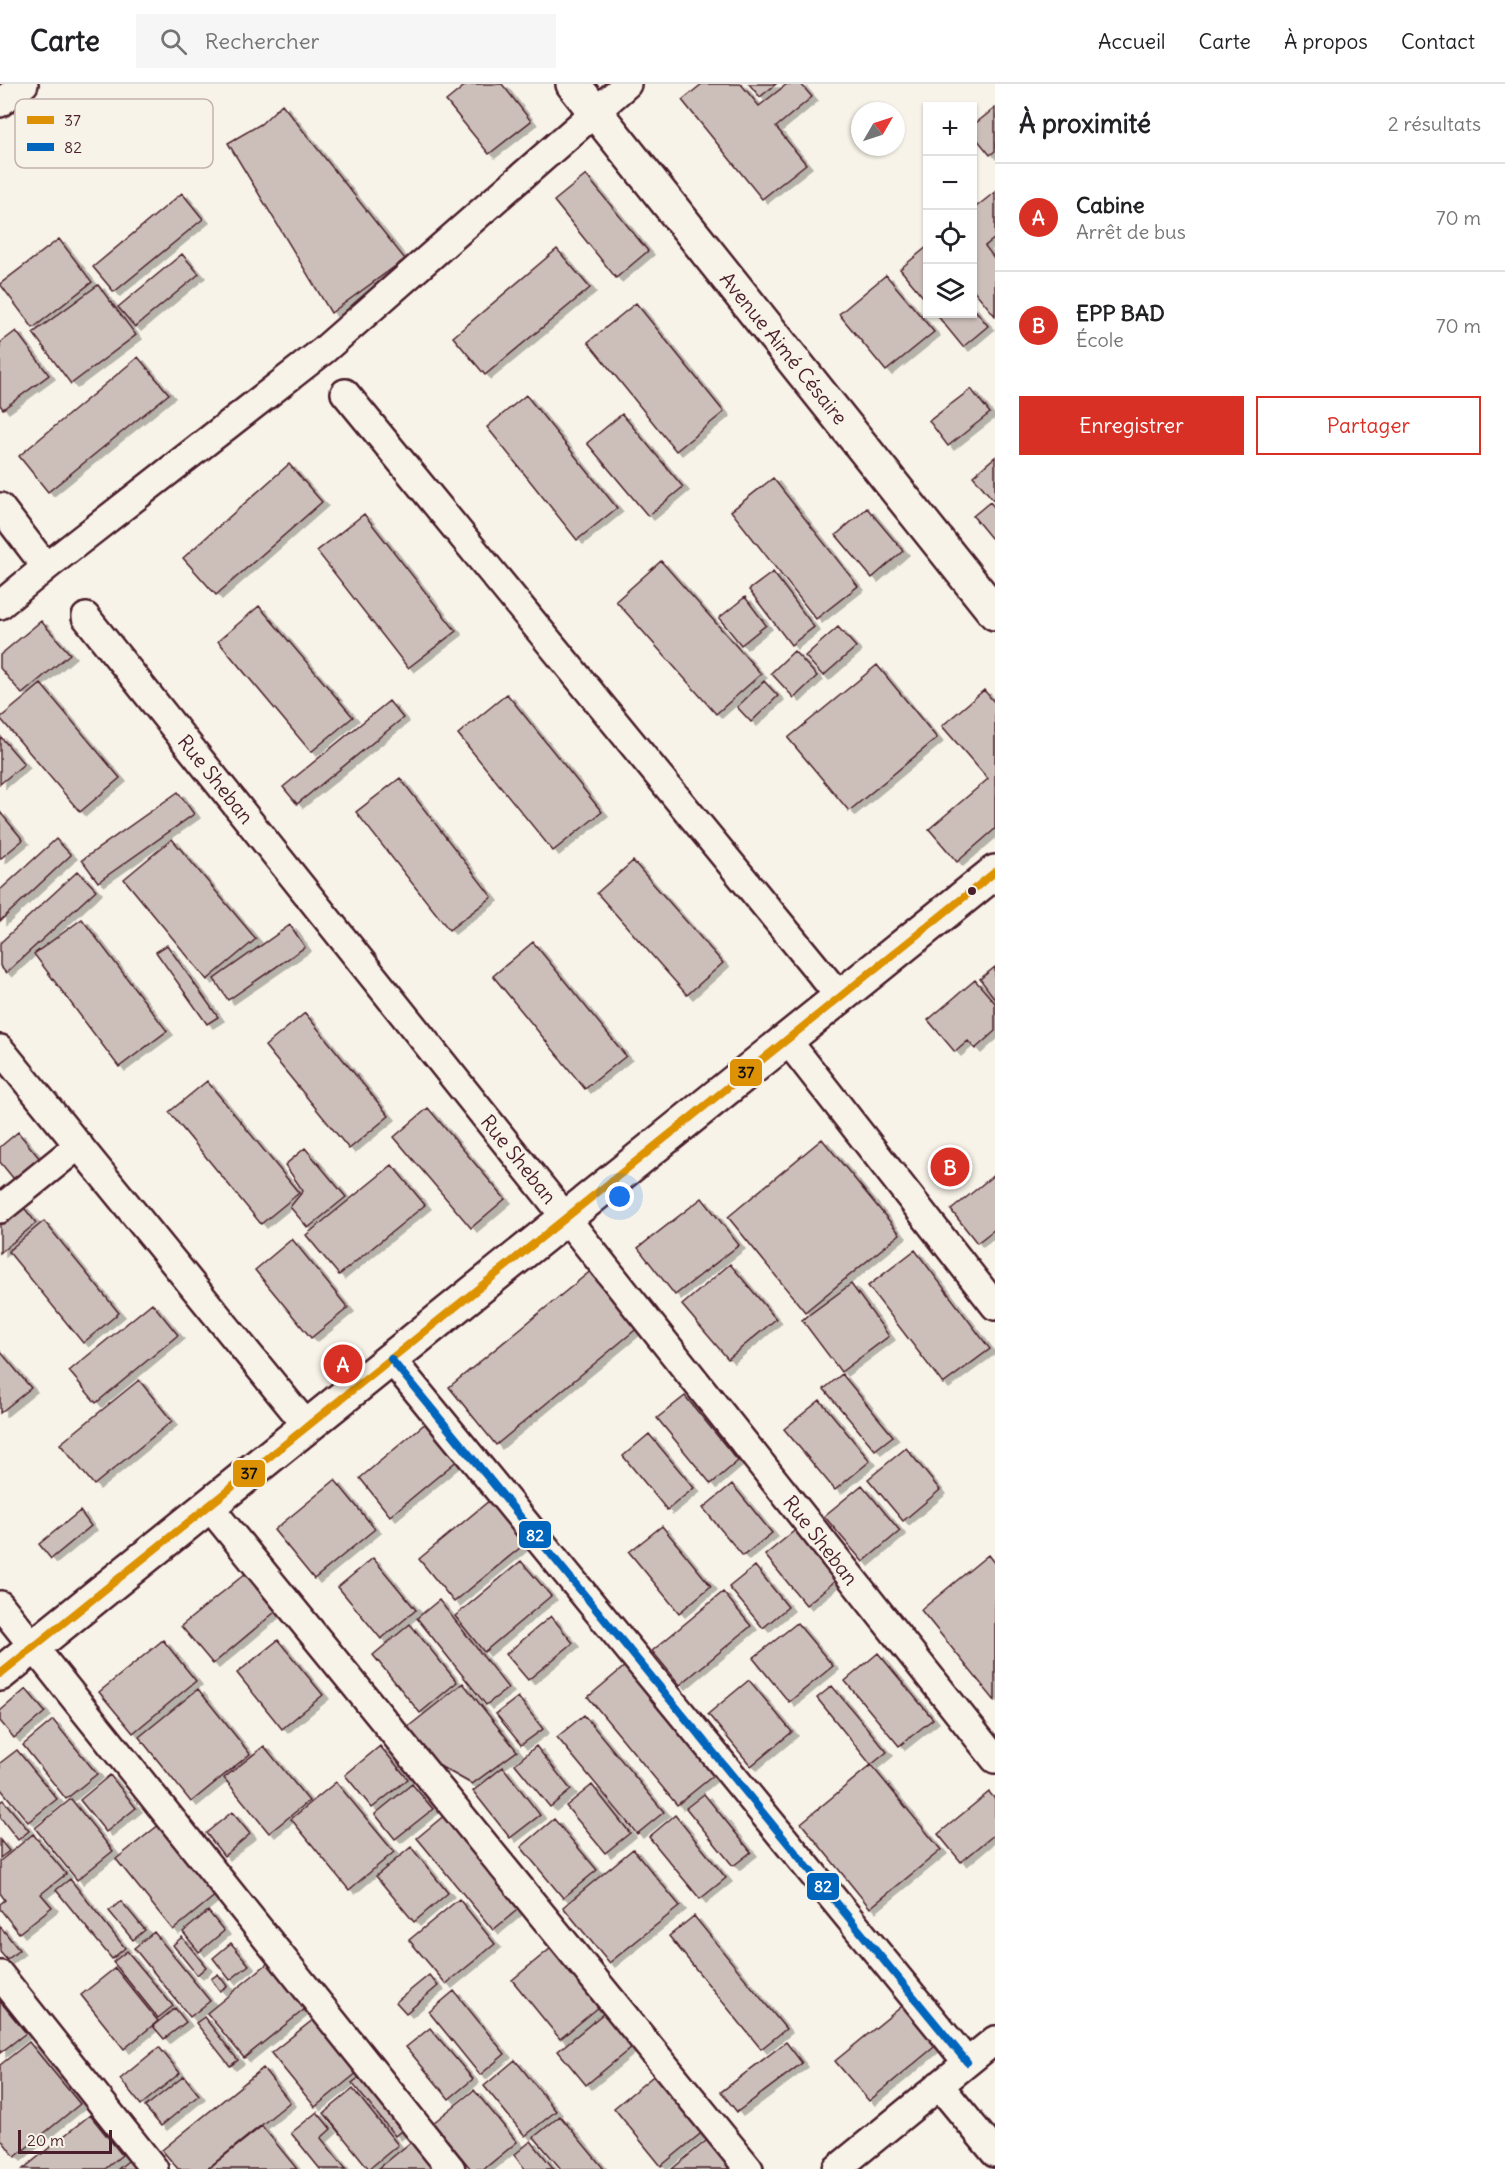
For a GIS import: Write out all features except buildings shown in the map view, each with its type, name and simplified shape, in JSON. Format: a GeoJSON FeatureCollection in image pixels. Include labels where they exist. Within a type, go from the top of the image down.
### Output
{"type":"FeatureCollection","features":[{"type":"Feature","properties":{"kind":"street"},"geometry":{"type":"LineString","coordinates":[[0,103],[24,84]]}},
{"type":"Feature","properties":{"kind":"street","name":"Avenue Aimé Césaire"},"geometry":{"type":"LineString","coordinates":[[573,84],[995,612]]}},
{"type":"Feature","properties":{"kind":"street"},"geometry":{"type":"LineString","coordinates":[[0,605],[324,350],[627,84]]}},
{"type":"Feature","properties":{"kind":"street"},"geometry":{"type":"LineString","coordinates":[[345,393],[840,997]]}},
{"type":"Feature","properties":{"kind":"street"},"geometry":{"type":"LineString","coordinates":[[0,507],[46,567]]}},
{"type":"Feature","properties":{"kind":"street","name":"Rue Sheban"},"geometry":{"type":"LineString","coordinates":[[86,617],[995,1759]]}},
{"type":"Feature","properties":{"kind":"street"},"geometry":{"type":"LineString","coordinates":[[0,1674],[995,872]]}},
{"type":"Feature","properties":{"kind":"street"},"geometry":{"type":"LineString","coordinates":[[787,1040],[992,1296]]}},
{"type":"Feature","properties":{"kind":"street"},"geometry":{"type":"LineString","coordinates":[[0,1048],[307,1426]]}},
{"type":"Feature","properties":{"kind":"street"},"geometry":{"type":"LineString","coordinates":[[0,1209],[78,1145]]}},
{"type":"Feature","properties":{"kind":"street"},"geometry":{"type":"LineString","coordinates":[[391,1359],[967,2062]]}},
{"type":"Feature","properties":{"kind":"street"},"geometry":{"type":"LineString","coordinates":[[208,1506],[749,2169]]}},
{"type":"Feature","properties":{"kind":"street"},"geometry":{"type":"LineString","coordinates":[[0,1605],[451,2169]]}},
{"type":"Feature","properties":{"kind":"street"},"geometry":{"type":"LineString","coordinates":[[0,1975],[154,2169]]}},
{"type":"Feature","properties":{"kind":"street"},"geometry":{"type":"LineString","coordinates":[[837,2169],[995,2040]]}},
{"type":"Feature","properties":{"kind":"street"},"geometry":{"type":"LineString","coordinates":[[939,2085],[995,2153]]}},
{"type":"Feature","properties":{"kind":"transit line","name":"37"},"geometry":{"type":"LineString","coordinates":[[0,1674],[995,872]]}},
{"type":"Feature","properties":{"kind":"transit line","name":"82"},"geometry":{"type":"LineString","coordinates":[[391,1359],[967,2062]]}},
{"type":"Feature","properties":{"kind":"place","name":"EPP BAD"},"geometry":{"type":"Point","coordinates":[950,1167]}},
{"type":"Feature","properties":{"kind":"place","name":"Cabine"},"geometry":{"type":"Point","coordinates":[343,1364]}}]}
